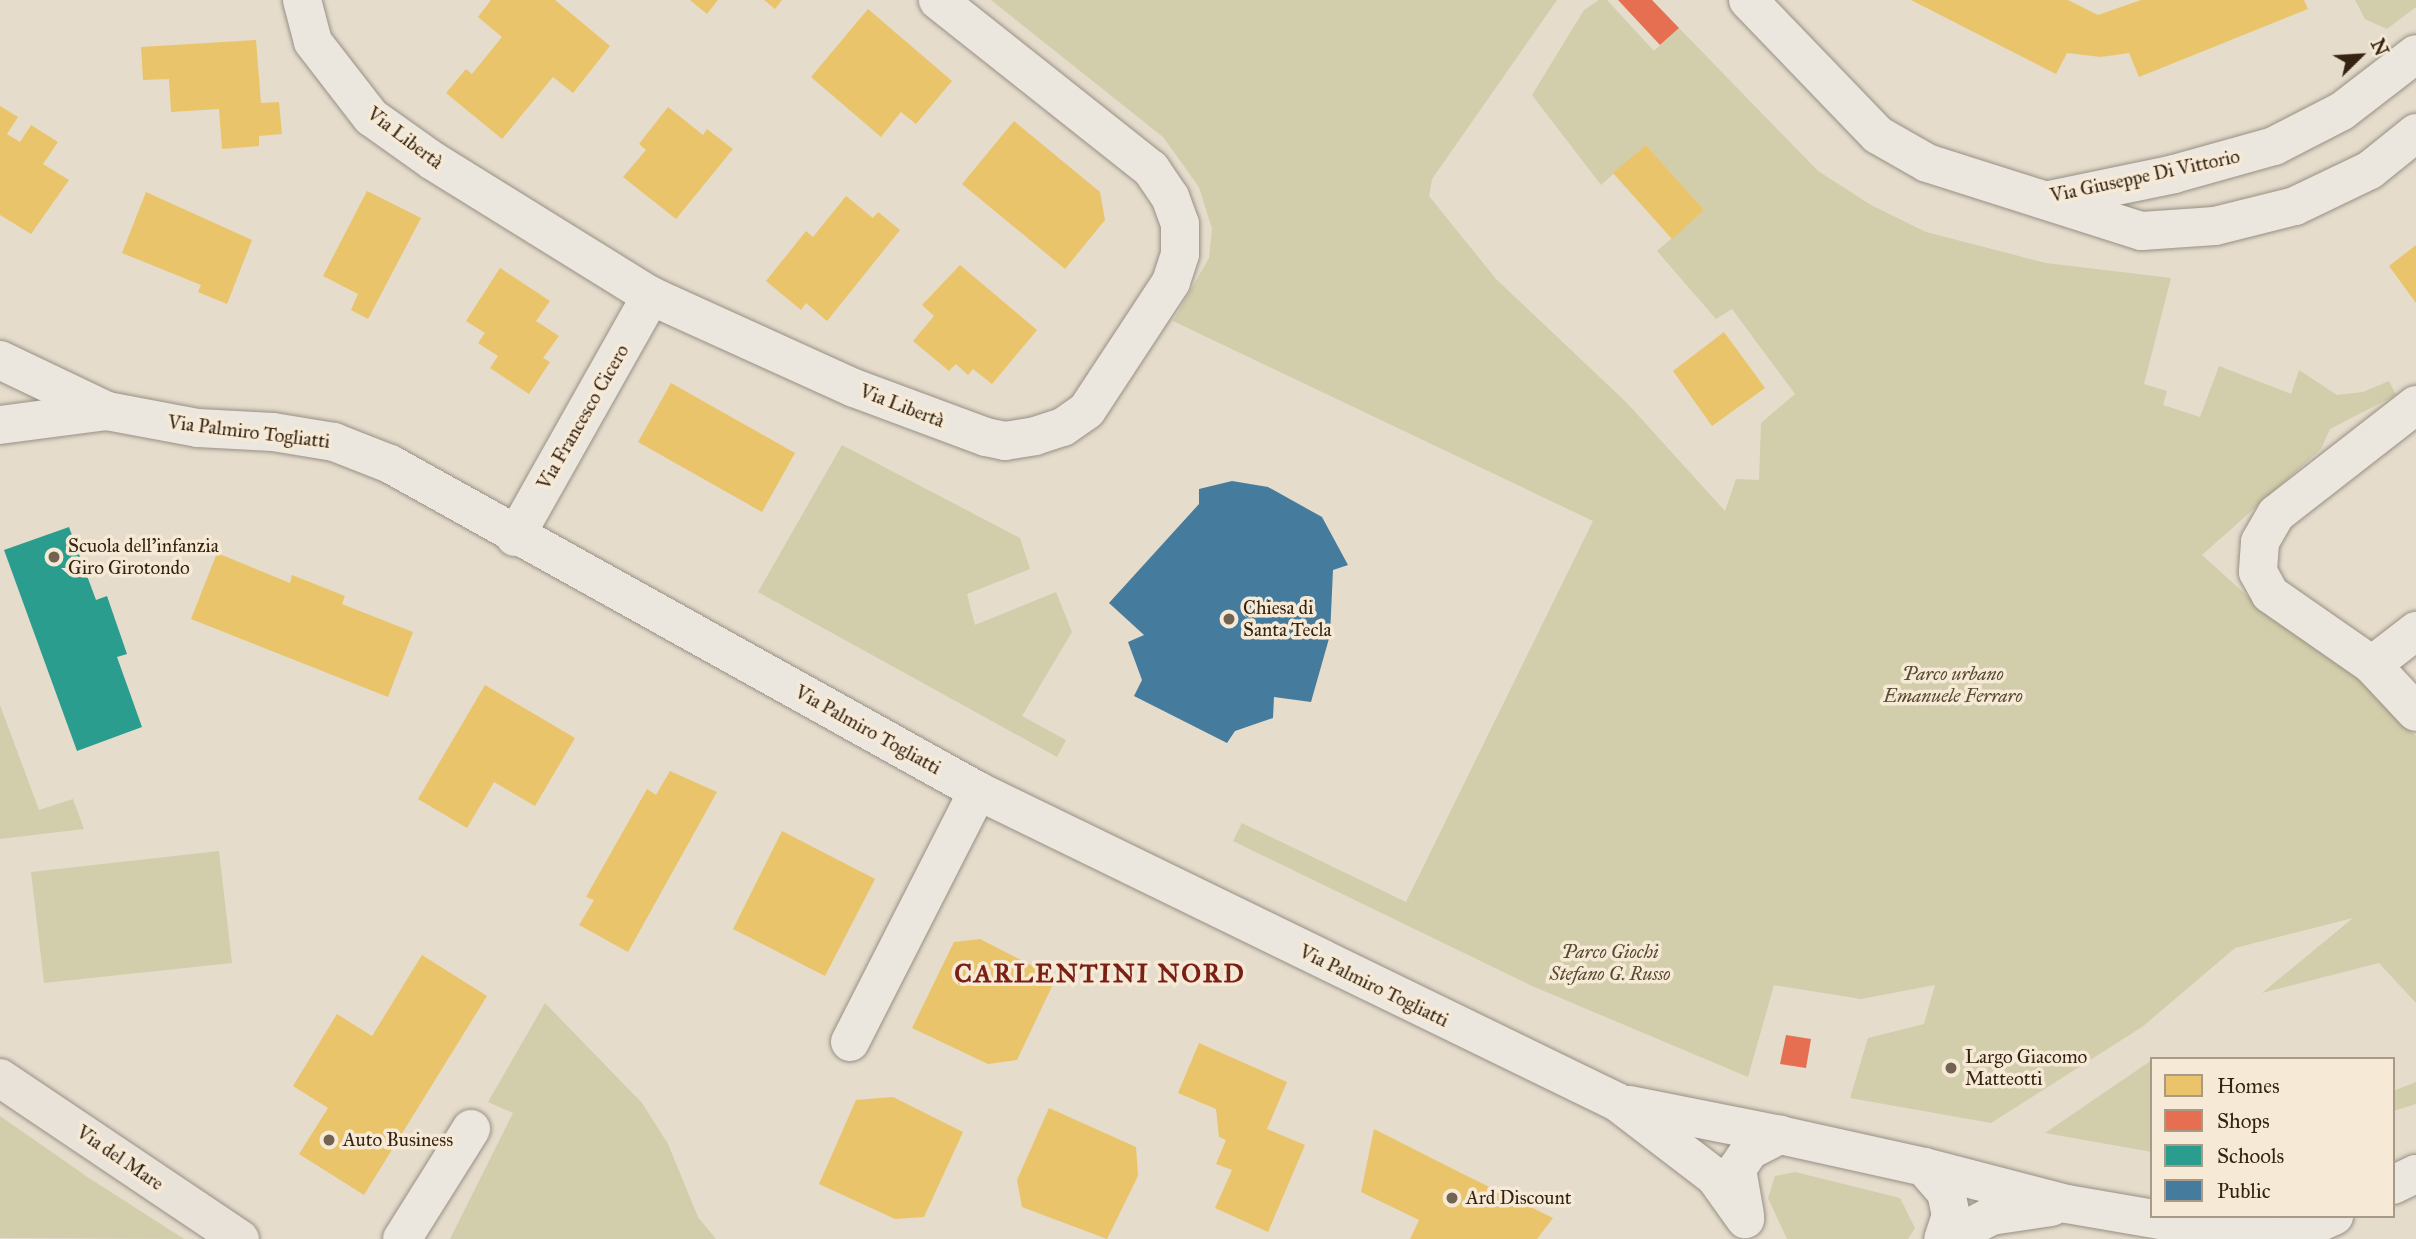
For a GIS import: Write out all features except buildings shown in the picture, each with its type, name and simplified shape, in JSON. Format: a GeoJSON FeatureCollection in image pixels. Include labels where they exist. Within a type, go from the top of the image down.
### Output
{"type":"FeatureCollection","features":[{"type":"Feature","properties":{"kind":"main road","name":"Via del Mare"},"geometry":{"type":"LineString","coordinates":[[0,1078],[240,1239]]}},
{"type":"Feature","properties":{"kind":"street","name":"Via Libertà"},"geometry":{"type":"LineString","coordinates":[[302,0],[313,42],[372,117],[433,161],[651,296],[854,388],[986,437],[1005,441],[1035,436],[1063,427],[1087,410],[1171,282],[1181,254],[1180,224],[1174,206],[1151,169],[938,0]]}},
{"type":"Feature","properties":{"kind":"street","name":"Via Giuseppe Di Vittorio"},"geometry":{"type":"LineString","coordinates":[[1748,0],[1878,135],[1927,163],[2047,200],[2174,174],[2274,146],[2342,111],[2416,54]]}},
{"type":"Feature","properties":{"kind":"street"},"geometry":{"type":"LineString","coordinates":[[2047,200],[2142,230],[2215,226],[2295,206],[2370,170],[2416,133]]}},
{"type":"Feature","properties":{"kind":"street","name":"Via Francesco Cicero"},"geometry":{"type":"LineString","coordinates":[[515,537],[651,296]]}},
{"type":"Feature","properties":{"kind":"street"},"geometry":{"type":"LineString","coordinates":[[0,360],[107,411]]}},
{"type":"Feature","properties":{"kind":"street"},"geometry":{"type":"LineString","coordinates":[[2411,409],[2276,514],[2260,542],[2258,572],[2270,594],[2372,665],[2416,712]]}},
{"type":"Feature","properties":{"kind":"street"},"geometry":{"type":"LineString","coordinates":[[0,425],[107,411]]}},
{"type":"Feature","properties":{"kind":"street","name":"Via Palmiro Togliatti"},"geometry":{"type":"LineString","coordinates":[[107,411],[198,429],[272,432],[334,442],[390,464],[515,537],[978,791],[1617,1102]]}},
{"type":"Feature","properties":{"kind":"street"},"geometry":{"type":"LineString","coordinates":[[2372,665],[2416,631]]}},
{"type":"Feature","properties":{"kind":"street"},"geometry":{"type":"LineString","coordinates":[[849,1042],[978,791]]}},
{"type":"Feature","properties":{"kind":"street"},"geometry":{"type":"LineString","coordinates":[[1617,1102],[1924,1167],[2067,1205],[2224,1231],[2293,1234],[2329,1218]]}},
{"type":"Feature","properties":{"kind":"street"},"geometry":{"type":"LineString","coordinates":[[1617,1102],[1715,1177],[1750,1229]]}},
{"type":"Feature","properties":{"kind":"street"},"geometry":{"type":"LineString","coordinates":[[402,1239],[471,1129]]}},
{"type":"Feature","properties":{"kind":"street"},"geometry":{"type":"LineString","coordinates":[[1750,1229],[1737,1169],[1750,1150],[1780,1135]]}},
{"type":"Feature","properties":{"kind":"street"},"geometry":{"type":"LineString","coordinates":[[1924,1167],[1946,1192],[1951,1215],[1943,1239]]}},
{"type":"Feature","properties":{"kind":"street"},"geometry":{"type":"LineString","coordinates":[[2395,1184],[2416,1174]]}},
{"type":"Feature","properties":{"kind":"street"},"geometry":{"type":"LineString","coordinates":[[1948,1239],[1991,1216],[2067,1205]]}},
{"type":"Feature","properties":{"kind":"green space","name":"Parco urbano Emanuele Ferraro"},"geometry":{"type":"Polygon","coordinates":[[[991,0],[1557,0],[1432,179],[1429,196],[1496,279],[1626,402],[1725,511],[1736,479],[1759,480],[1761,423],[1795,394],[1732,309],[1716,319],[1657,251],[1704,210],[1646,145],[1601,185],[1532,95],[1584,10],[1599,0],[1607,0],[1654,51],[1679,28],[1818,171],[1871,205],[1926,232],[2046,263],[2171,278],[2144,384],[2167,391],[2163,405],[2200,417],[2219,366],[2291,394],[2299,370],[2337,395],[2363,392],[2389,381],[2396,395],[2330,429],[2321,449],[2202,555],[2265,612],[2356,672],[2416,736],[2416,1003],[2379,963],[2262,993],[2353,918],[2235,948],[2142,1027],[1991,1123],[1850,1098],[1868,1038],[1924,1024],[1935,985],[1861,999],[1774,985],[1748,1077],[1532,986],[1233,841],[1242,823],[1406,902],[1593,521],[1173,321],[1209,258],[1212,229],[1199,187],[1163,137],[991,0]]]}},
{"type":"Feature","properties":{"kind":"green space"},"geometry":{"type":"Polygon","coordinates":[[[2355,0],[2416,0],[2416,7],[2387,29],[2365,19],[2355,0]]]}},
{"type":"Feature","properties":{"kind":"green space"},"geometry":{"type":"Polygon","coordinates":[[[842,445],[1020,538],[1030,569],[967,594],[975,625],[1056,592],[1072,632],[1022,716],[1066,740],[1057,757],[758,592],[842,445]]]}},
{"type":"Feature","properties":{"kind":"green space"},"geometry":{"type":"Polygon","coordinates":[[[0,705],[39,810],[73,799],[84,829],[0,839],[0,705]]]}},
{"type":"Feature","properties":{"kind":"green space"},"geometry":{"type":"Polygon","coordinates":[[[219,851],[232,963],[44,983],[31,872],[219,851]]]}},
{"type":"Feature","properties":{"kind":"green space"},"geometry":{"type":"Polygon","coordinates":[[[545,1003],[642,1103],[668,1144],[698,1217],[716,1239],[450,1239],[513,1113],[488,1102],[545,1003]]]}},
{"type":"Feature","properties":{"kind":"green space"},"geometry":{"type":"Polygon","coordinates":[[[2150,1061],[2150,1152],[2045,1133],[2150,1061]]]}},
{"type":"Feature","properties":{"kind":"green space"},"geometry":{"type":"Polygon","coordinates":[[[2416,1082],[2416,1104],[2395,1110],[2395,1090],[2416,1082]]]}},
{"type":"Feature","properties":{"kind":"green space"},"geometry":{"type":"Polygon","coordinates":[[[0,1116],[89,1178],[184,1239],[0,1238],[0,1116]]]}},
{"type":"Feature","properties":{"kind":"green space"},"geometry":{"type":"Polygon","coordinates":[[[1795,1172],[1900,1198],[1915,1228],[1908,1239],[1787,1239],[1768,1198],[1775,1176],[1795,1172]]]}},
{"type":"Feature","properties":{"kind":"place","name":"Scuola dell'infanzia Giro Girotondo"},"geometry":{"type":"Point","coordinates":[54,557]}},
{"type":"Feature","properties":{"kind":"place","name":"Chiesa di Santa Tecla"},"geometry":{"type":"Point","coordinates":[1229,619]}},
{"type":"Feature","properties":{"kind":"place","name":"Largo Giacomo Matteotti"},"geometry":{"type":"Point","coordinates":[1951,1068]}},
{"type":"Feature","properties":{"kind":"place","name":"Auto Business"},"geometry":{"type":"Point","coordinates":[329,1140]}},
{"type":"Feature","properties":{"kind":"place","name":"Ard Discount"},"geometry":{"type":"Point","coordinates":[1452,1198]}},
{"type":"Feature","properties":{"kind":"district","name":"CARLENTINI NORD"},"geometry":{"type":"Point","coordinates":[1100,974]}},
{"type":"Feature","properties":{"kind":"park label","name":"Parco Giochi Stefano G. Russo"},"geometry":{"type":"Point","coordinates":[1610,963]}}]}
